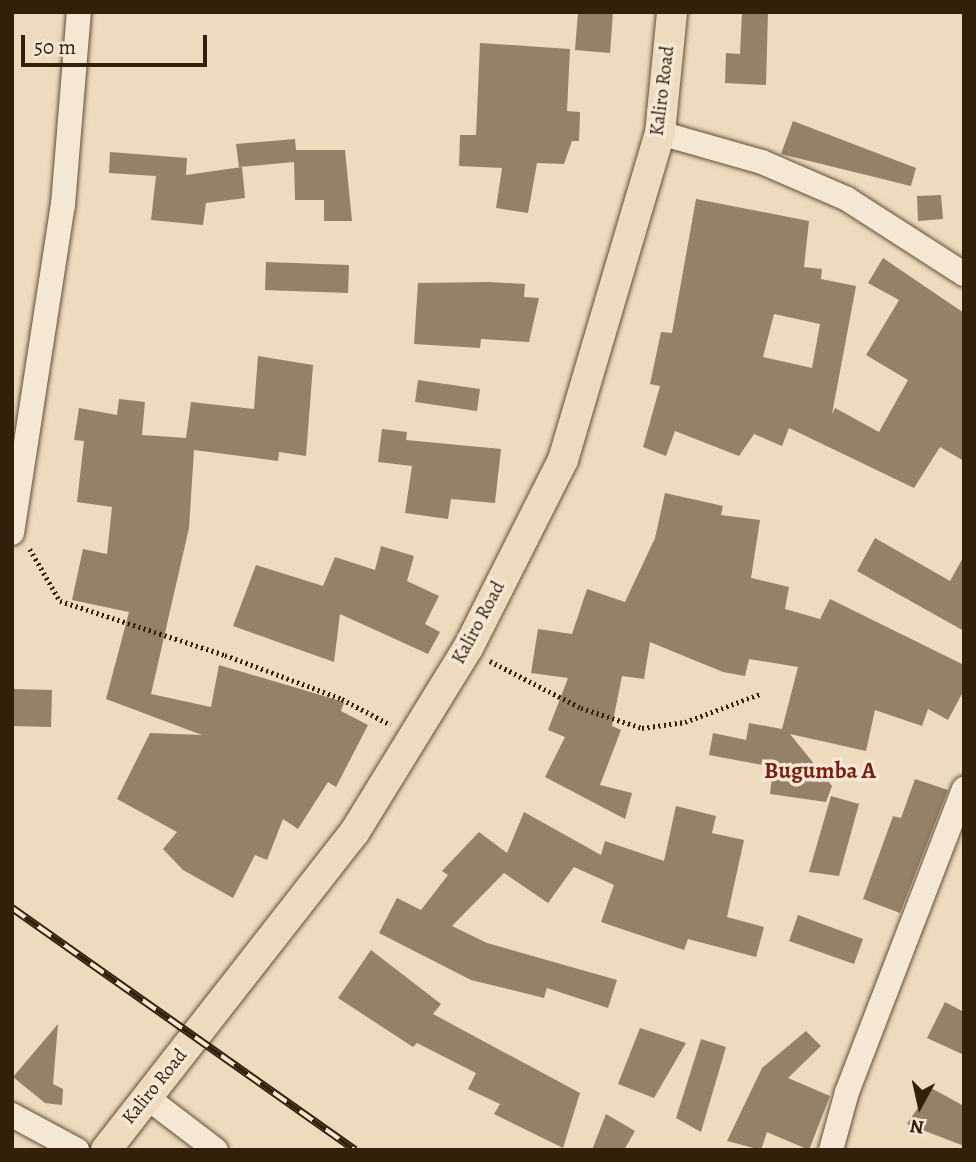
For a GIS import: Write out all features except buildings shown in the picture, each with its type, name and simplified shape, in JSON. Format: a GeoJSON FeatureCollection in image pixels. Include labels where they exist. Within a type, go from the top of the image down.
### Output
{"type":"FeatureCollection","features":[{"type":"Feature","properties":{"kind":"main road","name":"Kaliro Road"},"geometry":{"type":"LineString","coordinates":[[106,1150],[145,1096],[355,833],[468,648],[578,425],[660,134],[672,12]]}},
{"type":"Feature","properties":{"kind":"street"},"geometry":{"type":"LineString","coordinates":[[12,533],[62,205],[79,12]]}},
{"type":"Feature","properties":{"kind":"street"},"geometry":{"type":"LineString","coordinates":[[660,134],[762,162],[848,200],[964,274]]}},
{"type":"Feature","properties":{"kind":"street"},"geometry":{"type":"LineString","coordinates":[[831,1150],[846,1092],[964,789]]}},
{"type":"Feature","properties":{"kind":"street"},"geometry":{"type":"LineString","coordinates":[[145,1096],[216,1150]]}},
{"type":"Feature","properties":{"kind":"street"},"geometry":{"type":"LineString","coordinates":[[12,1115],[77,1150]]}},
{"type":"Feature","properties":{"kind":"path"},"geometry":{"type":"LineString","coordinates":[[18,500],[33,564],[60,601],[342,699],[413,737]]}},
{"type":"Feature","properties":{"kind":"path"},"geometry":{"type":"LineString","coordinates":[[468,648],[581,708],[642,727],[685,722],[760,694]]}},
{"type":"Feature","properties":{"kind":"railway"},"geometry":{"type":"LineString","coordinates":[[12,908],[355,1150]]}},
{"type":"Feature","properties":{"kind":"district","name":"Bugumba A"},"geometry":{"type":"Point","coordinates":[820,771]}}]}
